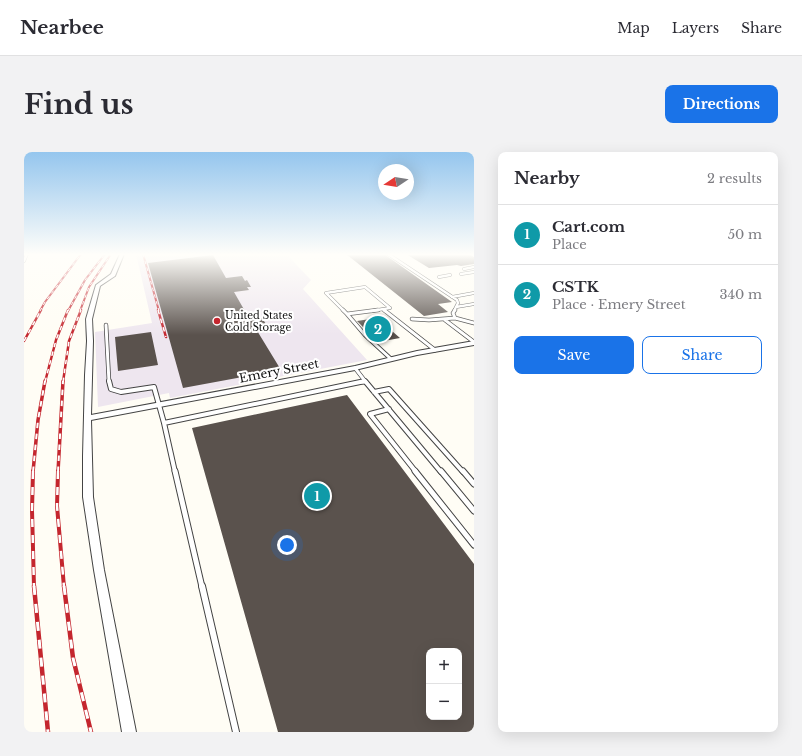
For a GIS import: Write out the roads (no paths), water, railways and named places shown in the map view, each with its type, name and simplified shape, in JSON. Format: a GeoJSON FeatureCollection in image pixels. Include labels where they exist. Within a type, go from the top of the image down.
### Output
{"type":"FeatureCollection","features":[{"type":"Feature","properties":{"kind":"street"},"geometry":{"type":"LineString","coordinates":[[104,281],[98,285],[89,319],[88,497],[99,570],[129,732]]}},
{"type":"Feature","properties":{"kind":"street","name":"Emery Street"},"geometry":{"type":"LineString","coordinates":[[88,418],[355,368],[474,342]]}},
{"type":"Feature","properties":{"kind":"lane"},"geometry":{"type":"LineString","coordinates":[[428,281],[457,300],[458,303],[453,313],[456,318]]}},
{"type":"Feature","properties":{"kind":"lane"},"geometry":{"type":"LineString","coordinates":[[346,314],[390,308],[365,287],[326,292],[365,335],[391,360]]}},
{"type":"Feature","properties":{"kind":"lane"},"geometry":{"type":"LineString","coordinates":[[452,297],[474,293]]}},
{"type":"Feature","properties":{"kind":"lane"},"geometry":{"type":"LineString","coordinates":[[456,307],[474,304]]}},
{"type":"Feature","properties":{"kind":"lane"},"geometry":{"type":"LineString","coordinates":[[383,309],[435,350]]}},
{"type":"Feature","properties":{"kind":"lane"},"geometry":{"type":"LineString","coordinates":[[412,319],[445,320],[456,318],[474,323]]}},
{"type":"Feature","properties":{"kind":"lane"},"geometry":{"type":"LineString","coordinates":[[445,320],[474,342]]}},
{"type":"Feature","properties":{"kind":"lane"},"geometry":{"type":"LineString","coordinates":[[106,324],[109,385],[111,389],[121,392],[154,387],[164,423],[236,732]]}},
{"type":"Feature","properties":{"kind":"lane"},"geometry":{"type":"LineString","coordinates":[[355,368],[474,511]]}},
{"type":"Feature","properties":{"kind":"lane"},"geometry":{"type":"LineString","coordinates":[[164,423],[365,381]]}},
{"type":"Feature","properties":{"kind":"lane"},"geometry":{"type":"LineString","coordinates":[[374,392],[389,388],[474,484]]}},
{"type":"Feature","properties":{"kind":"lane"},"geometry":{"type":"LineString","coordinates":[[389,409],[370,414],[474,545]]}},
{"type":"Feature","properties":{"kind":"railway"},"geometry":{"type":"LineString","coordinates":[[40,311],[61,281]]}},
{"type":"Feature","properties":{"kind":"railway"},"geometry":{"type":"LineString","coordinates":[[68,311],[84,281]]}},
{"type":"Feature","properties":{"kind":"railway"},"geometry":{"type":"LineString","coordinates":[[80,311],[89,287],[93,281]]}},
{"type":"Feature","properties":{"kind":"railway"},"geometry":{"type":"LineString","coordinates":[[151,281],[159,311]]}},
{"type":"Feature","properties":{"kind":"railway"},"geometry":{"type":"LineString","coordinates":[[24,341],[41,310]]}},
{"type":"Feature","properties":{"kind":"railway"},"geometry":{"type":"LineString","coordinates":[[45,382],[56,340],[68,310]]}},
{"type":"Feature","properties":{"kind":"railway"},"geometry":{"type":"LineString","coordinates":[[63,382],[69,341],[81,310]]}},
{"type":"Feature","properties":{"kind":"railway"},"geometry":{"type":"LineString","coordinates":[[158,310],[166,337]]}},
{"type":"Feature","properties":{"kind":"railway"},"geometry":{"type":"LineString","coordinates":[[33,472],[38,420],[45,381]]}},
{"type":"Feature","properties":{"kind":"railway"},"geometry":{"type":"LineString","coordinates":[[58,472],[63,381]]}},
{"type":"Feature","properties":{"kind":"railway"},"geometry":{"type":"LineString","coordinates":[[33,471],[32,510],[34,587]]}},
{"type":"Feature","properties":{"kind":"railway"},"geometry":{"type":"LineString","coordinates":[[58,471],[57,506],[64,587]]}},
{"type":"Feature","properties":{"kind":"railway"},"geometry":{"type":"LineString","coordinates":[[34,586],[48,732]]}},
{"type":"Feature","properties":{"kind":"railway"},"geometry":{"type":"LineString","coordinates":[[64,586],[73,658],[91,732]]}},
{"type":"Feature","properties":{"kind":"place","name":"United States Cold Storage"},"geometry":{"type":"Point","coordinates":[217,321]}},
{"type":"Feature","properties":{"kind":"place","name":"CSTK"},"geometry":{"type":"Point","coordinates":[378,329]}},
{"type":"Feature","properties":{"kind":"place","name":"Cart.com"},"geometry":{"type":"Point","coordinates":[317,496]}}]}
